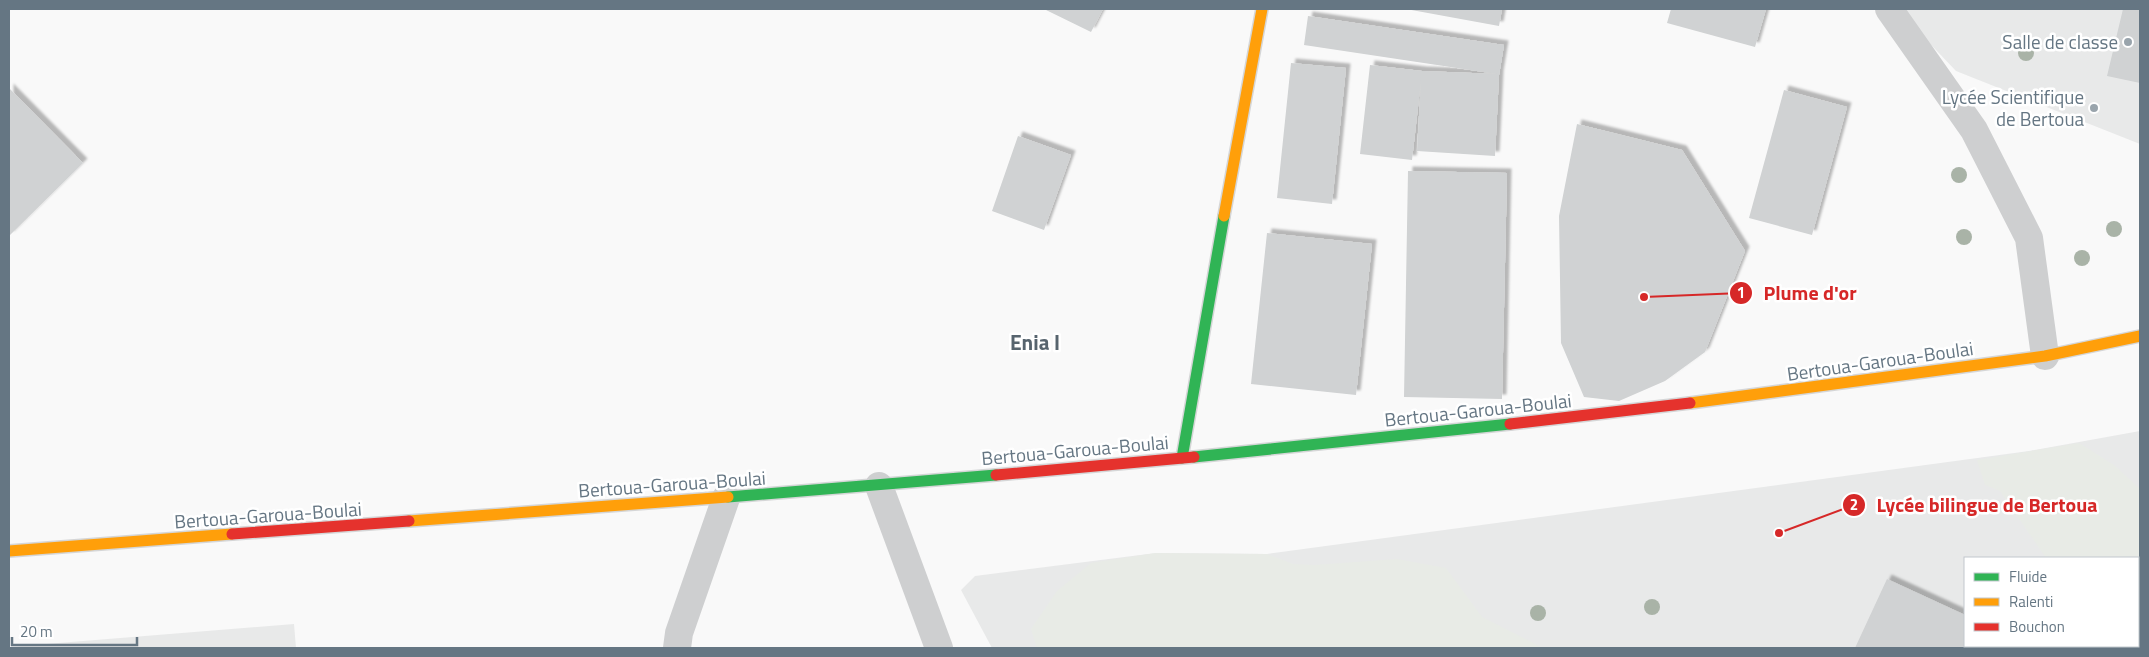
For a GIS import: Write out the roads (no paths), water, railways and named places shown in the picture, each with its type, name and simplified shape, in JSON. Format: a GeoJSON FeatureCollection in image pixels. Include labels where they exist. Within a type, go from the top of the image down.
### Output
{"type":"FeatureCollection","features":[{"type":"Feature","properties":{"kind":"main road"},"geometry":{"type":"LineString","coordinates":[[1182,458],[1262,9]]}},
{"type":"Feature","properties":{"kind":"main road","name":"Bertoua-Garoua-Boulai"},"geometry":{"type":"LineString","coordinates":[[9,551],[879,486],[1182,458],[1610,414],[2045,356],[2140,336]]}},
{"type":"Feature","properties":{"kind":"street"},"geometry":{"type":"LineString","coordinates":[[1889,9],[1974,130],[2029,238],[2045,356]]}},
{"type":"Feature","properties":{"kind":"street"},"geometry":{"type":"LineString","coordinates":[[879,486],[938,648]]}},
{"type":"Feature","properties":{"kind":"street"},"geometry":{"type":"LineString","coordinates":[[677,648],[679,633],[726,498]]}},
{"type":"Feature","properties":{"kind":"place","name":"Salle de classe"},"geometry":{"type":"Point","coordinates":[2128,42]}},
{"type":"Feature","properties":{"kind":"place","name":"Lycée Scientifique de Bertoua"},"geometry":{"type":"Point","coordinates":[2094,108]}},
{"type":"Feature","properties":{"kind":"place","name":"Plume d'or"},"geometry":{"type":"Point","coordinates":[1644,297]}},
{"type":"Feature","properties":{"kind":"place","name":"Lycée bilingue de Bertoua"},"geometry":{"type":"Point","coordinates":[1779,533]}},
{"type":"Feature","properties":{"kind":"district","name":"Enia I"},"geometry":{"type":"Point","coordinates":[1035,343]}}]}
